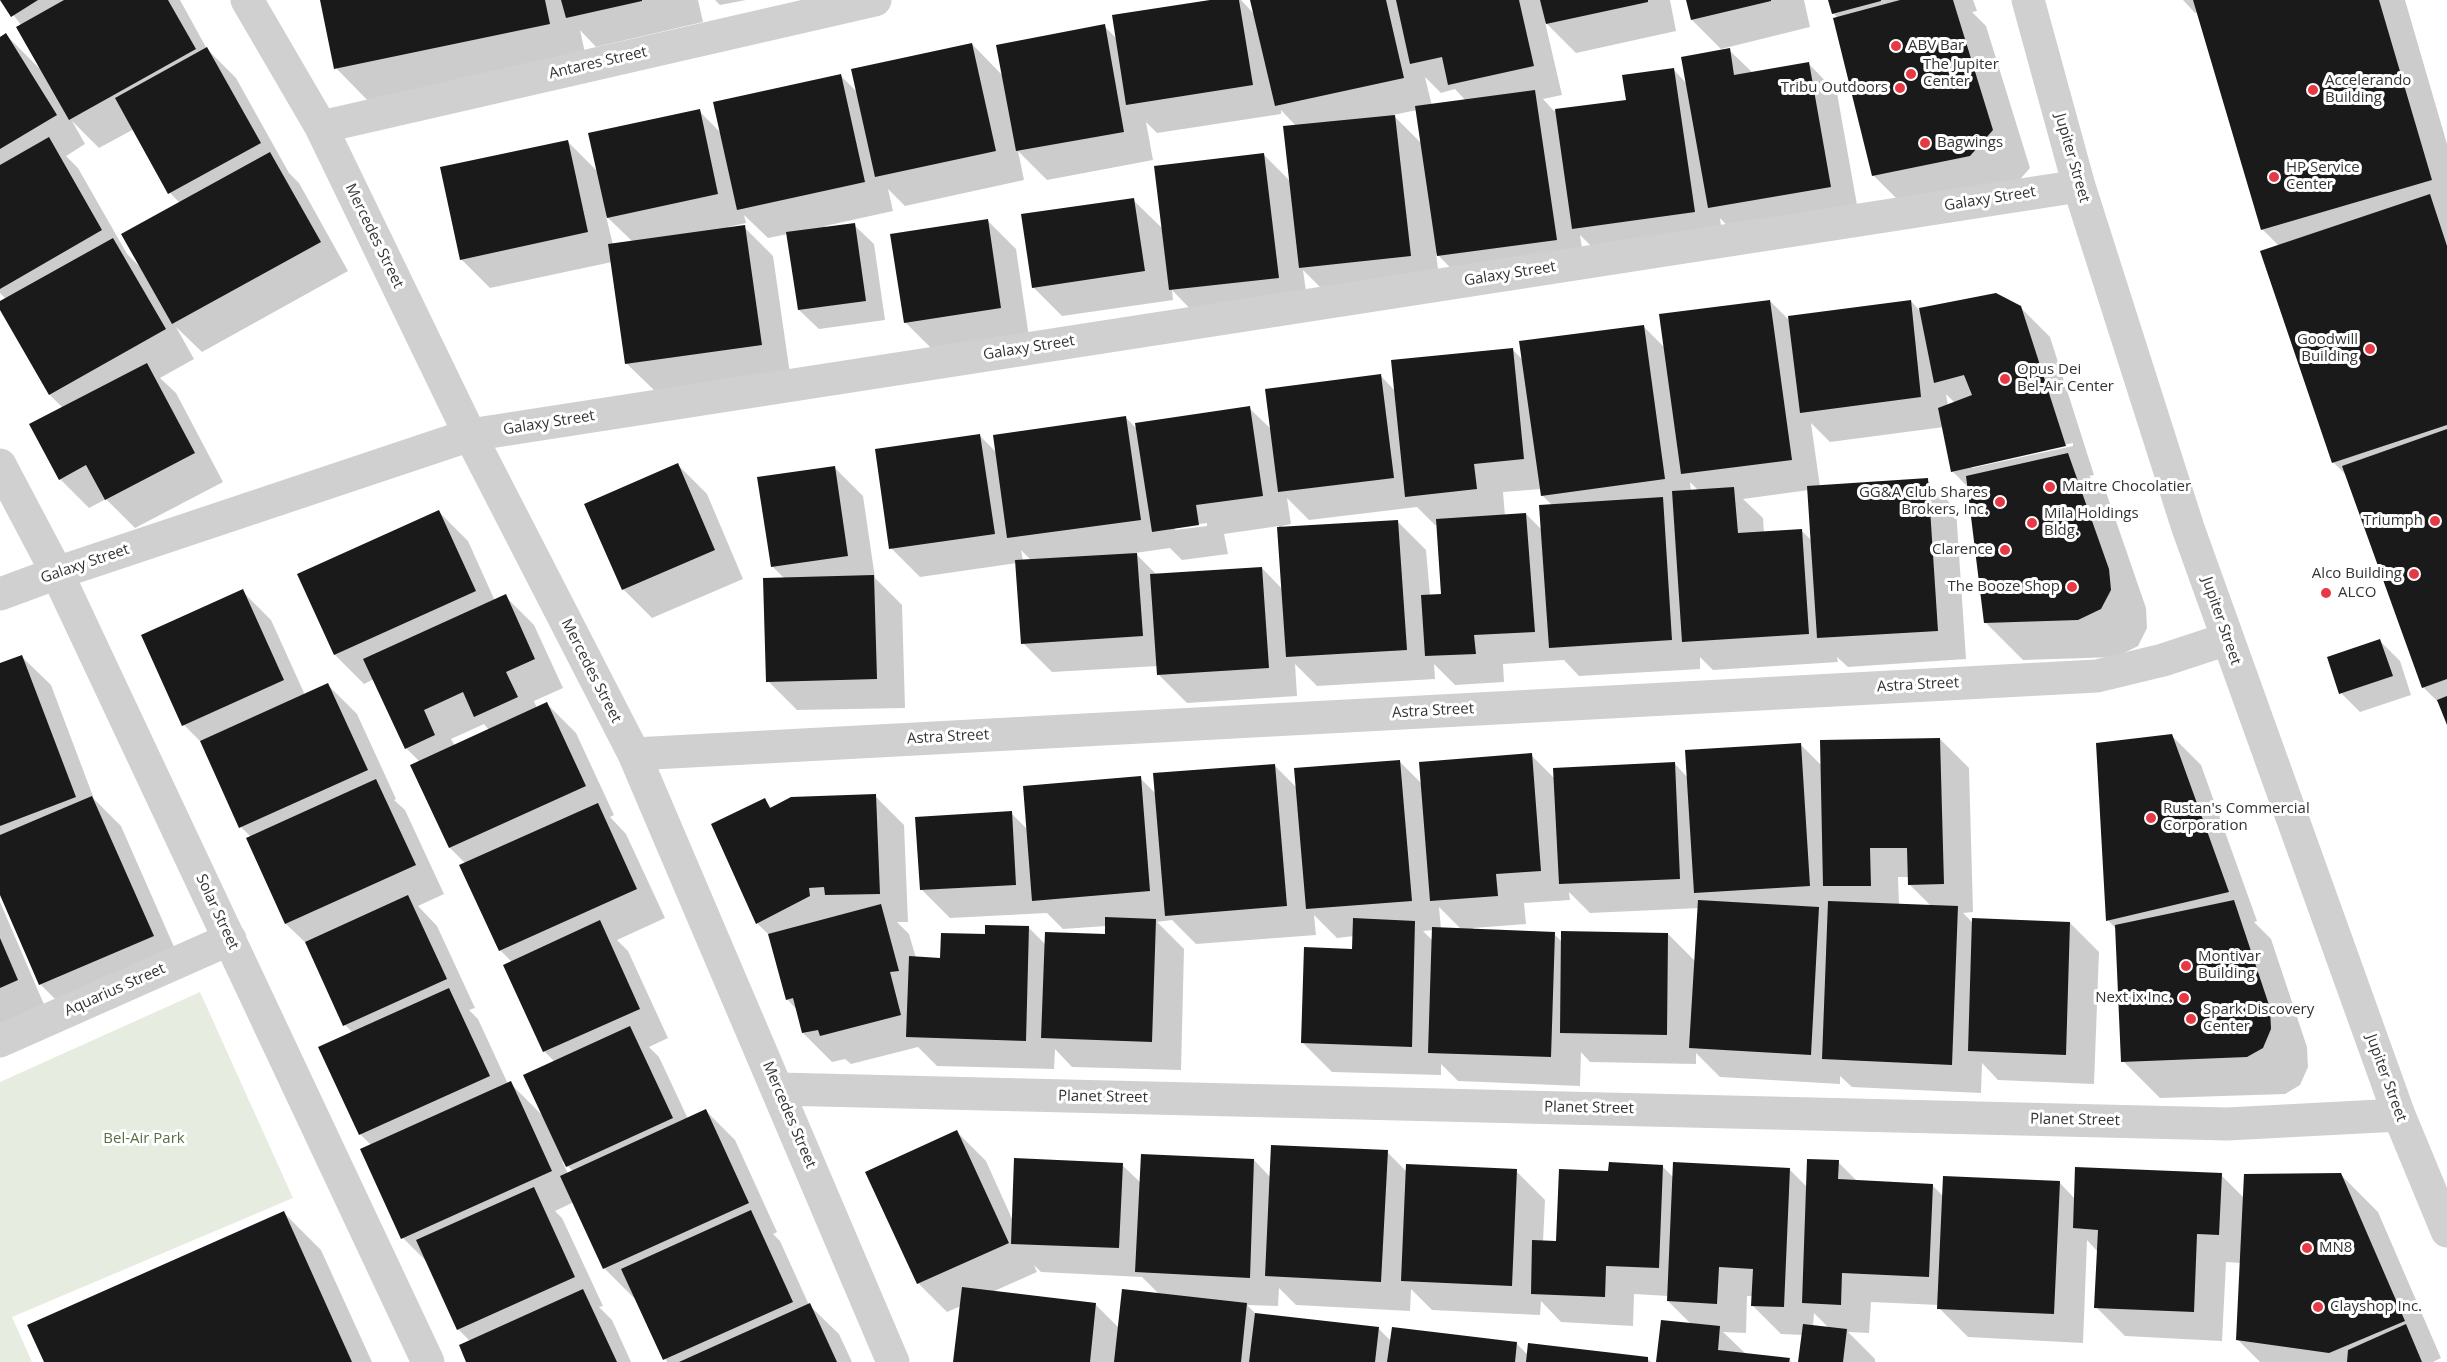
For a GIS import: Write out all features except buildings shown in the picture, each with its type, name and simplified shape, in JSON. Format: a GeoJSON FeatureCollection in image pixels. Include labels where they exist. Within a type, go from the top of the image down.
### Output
{"type":"FeatureCollection","features":[{"type":"Feature","properties":{"kind":"street","name":"Mercedes Street"},"geometry":{"type":"LineString","coordinates":[[247,0],[321,127],[470,435],[633,754],[893,1362]]}},
{"type":"Feature","properties":{"kind":"street","name":"Antares Street"},"geometry":{"type":"LineString","coordinates":[[321,127],[875,0]]}},
{"type":"Feature","properties":{"kind":"street","name":"Jupiter Street"},"geometry":{"type":"LineString","coordinates":[[2028,0],[2079,186],[2185,517],[2399,1115],[2447,1231]]}},
{"type":"Feature","properties":{"kind":"street","name":"Galaxy Street"},"geometry":{"type":"LineString","coordinates":[[0,594],[470,435],[2079,186]]}},
{"type":"Feature","properties":{"kind":"street","name":"Solar Street"},"geometry":{"type":"LineString","coordinates":[[0,465],[57,573],[428,1362]]}},
{"type":"Feature","properties":{"kind":"street","name":"Astra Street"},"geometry":{"type":"LineString","coordinates":[[633,754],[2097,676],[2163,660],[2227,639]]}},
{"type":"Feature","properties":{"kind":"street","name":"Aquarius Street"},"geometry":{"type":"LineString","coordinates":[[0,1041],[230,939]]}},
{"type":"Feature","properties":{"kind":"street","name":"Planet Street"},"geometry":{"type":"LineString","coordinates":[[778,1089],[2227,1124],[2399,1115]]}},
{"type":"Feature","properties":{"kind":"green space","name":"Bel-Air Park"},"geometry":{"type":"Polygon","coordinates":[[[200,992],[293,1198],[12,1317],[32,1362],[0,1362],[0,1082],[200,992]]]}},
{"type":"Feature","properties":{"kind":"place","name":"ABV Bar"},"geometry":{"type":"Point","coordinates":[1896,46]}},
{"type":"Feature","properties":{"kind":"place","name":"The Jupiter Center"},"geometry":{"type":"Point","coordinates":[1911,74]}},
{"type":"Feature","properties":{"kind":"place","name":"Tribu Outdoors"},"geometry":{"type":"Point","coordinates":[1900,88]}},
{"type":"Feature","properties":{"kind":"place","name":"Accelerando Building"},"geometry":{"type":"Point","coordinates":[2313,90]}},
{"type":"Feature","properties":{"kind":"place","name":"Bagwings"},"geometry":{"type":"Point","coordinates":[1925,143]}},
{"type":"Feature","properties":{"kind":"place","name":"HP Service Center"},"geometry":{"type":"Point","coordinates":[2274,177]}},
{"type":"Feature","properties":{"kind":"place","name":"Goodwill Building"},"geometry":{"type":"Point","coordinates":[2370,349]}},
{"type":"Feature","properties":{"kind":"place","name":"Opus Dei Bel-Air Center"},"geometry":{"type":"Point","coordinates":[2005,379]}},
{"type":"Feature","properties":{"kind":"place","name":"Maitre Chocolatier"},"geometry":{"type":"Point","coordinates":[2050,487]}},
{"type":"Feature","properties":{"kind":"place","name":"GG&A Club Shares Brokers, Inc."},"geometry":{"type":"Point","coordinates":[2000,502]}},
{"type":"Feature","properties":{"kind":"place","name":"Triumph"},"geometry":{"type":"Point","coordinates":[2435,521]}},
{"type":"Feature","properties":{"kind":"place","name":"Mila Holdings Bldg."},"geometry":{"type":"Point","coordinates":[2032,523]}},
{"type":"Feature","properties":{"kind":"place","name":"Clarence"},"geometry":{"type":"Point","coordinates":[2005,550]}},
{"type":"Feature","properties":{"kind":"place","name":"Alco Building"},"geometry":{"type":"Point","coordinates":[2414,574]}},
{"type":"Feature","properties":{"kind":"place","name":"The Booze Shop"},"geometry":{"type":"Point","coordinates":[2072,587]}},
{"type":"Feature","properties":{"kind":"place","name":"ALCO"},"geometry":{"type":"Point","coordinates":[2326,593]}},
{"type":"Feature","properties":{"kind":"place","name":"Rustan's Commercial Corporation"},"geometry":{"type":"Point","coordinates":[2151,818]}},
{"type":"Feature","properties":{"kind":"place","name":"Montivar Building"},"geometry":{"type":"Point","coordinates":[2186,966]}},
{"type":"Feature","properties":{"kind":"place","name":"Next ix Inc."},"geometry":{"type":"Point","coordinates":[2184,998]}},
{"type":"Feature","properties":{"kind":"place","name":"Spark Discovery Center"},"geometry":{"type":"Point","coordinates":[2191,1019]}},
{"type":"Feature","properties":{"kind":"place","name":"MN8"},"geometry":{"type":"Point","coordinates":[2307,1248]}},
{"type":"Feature","properties":{"kind":"place","name":"Clayshop Inc."},"geometry":{"type":"Point","coordinates":[2318,1307]}}]}
